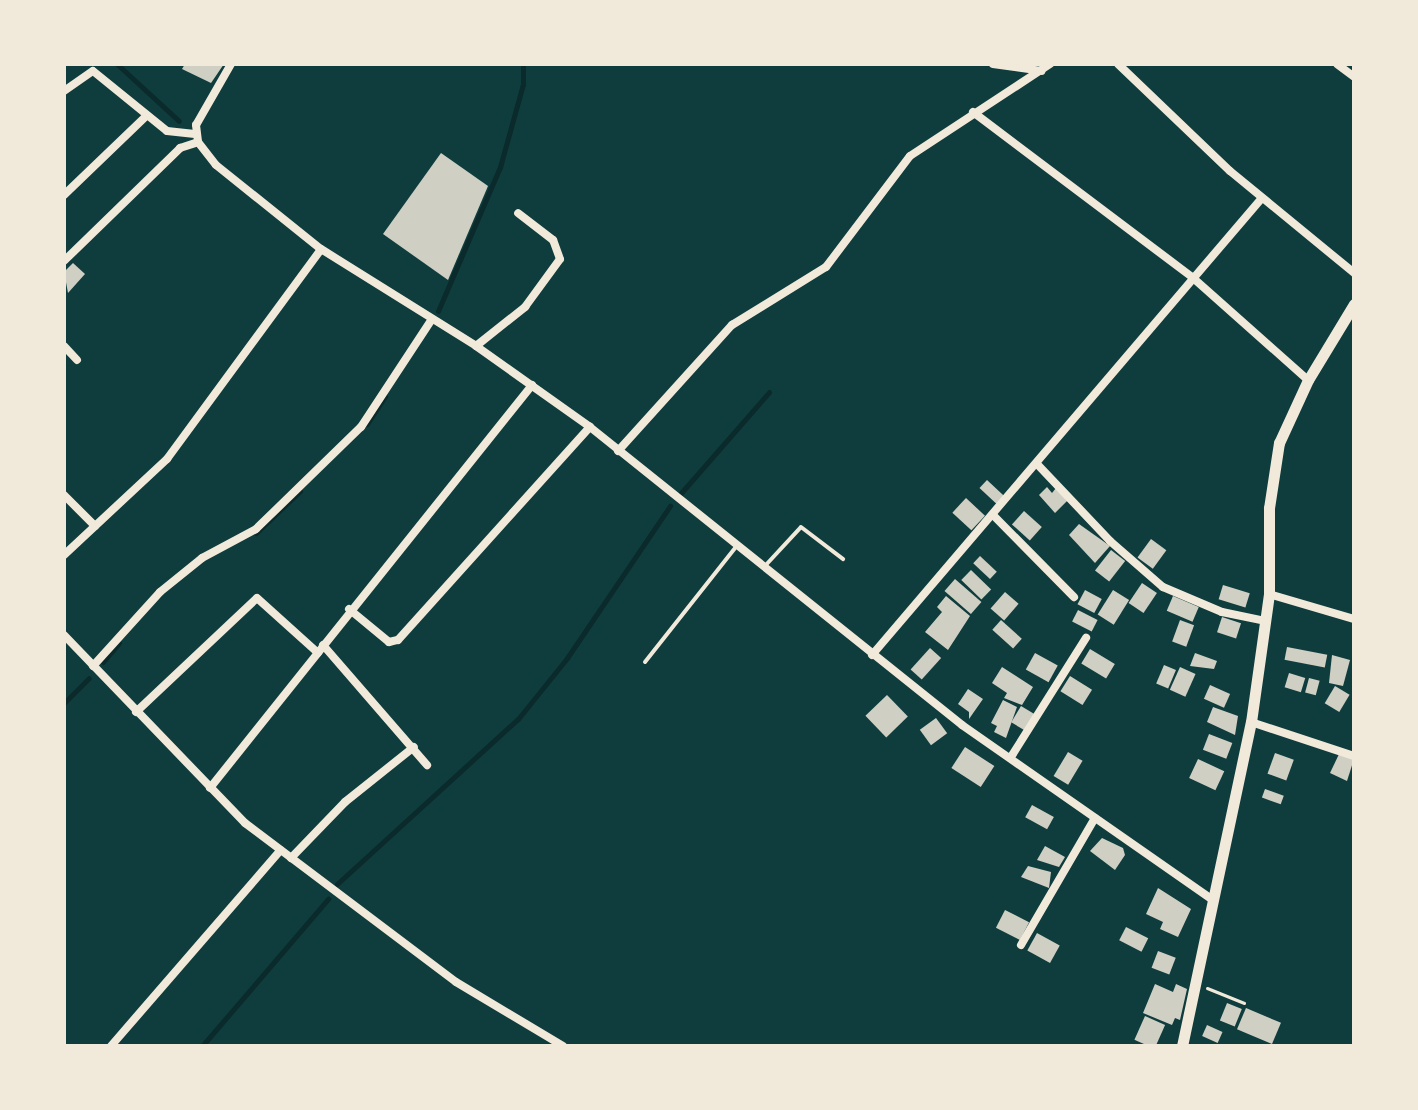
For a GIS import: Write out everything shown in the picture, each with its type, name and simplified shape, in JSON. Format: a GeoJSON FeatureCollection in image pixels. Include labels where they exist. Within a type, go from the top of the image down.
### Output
{"type":"FeatureCollection","features":[{"type":"Feature","properties":{"kind":"street"},"geometry":{"type":"LineString","coordinates":[[64,261],[180,148],[196,138],[204,106],[231,64]]}},
{"type":"Feature","properties":{"kind":"street"},"geometry":{"type":"LineString","coordinates":[[993,64],[1042,71]]}},
{"type":"Feature","properties":{"kind":"street"},"geometry":{"type":"LineString","coordinates":[[618,451],[732,325],[813,279],[910,156],[1050,64]]}},
{"type":"Feature","properties":{"kind":"street"},"geometry":{"type":"LineString","coordinates":[[1337,64],[1354,77]]}},
{"type":"Feature","properties":{"kind":"street"},"geometry":{"type":"LineString","coordinates":[[1122,65],[1261,199],[1354,273]]}},
{"type":"Feature","properties":{"kind":"street"},"geometry":{"type":"LineString","coordinates":[[64,91],[93,71],[167,131],[196,138],[216,165],[321,249],[476,346],[590,427],[735,548],[872,655],[1214,901]]}},
{"type":"Feature","properties":{"kind":"street"},"geometry":{"type":"LineString","coordinates":[[973,112],[1192,277],[1308,380]]}},
{"type":"Feature","properties":{"kind":"street"},"geometry":{"type":"LineString","coordinates":[[64,195],[147,115]]}},
{"type":"Feature","properties":{"kind":"street"},"geometry":{"type":"LineString","coordinates":[[872,655],[1038,465],[1192,277],[1261,199]]}},
{"type":"Feature","properties":{"kind":"street"},"geometry":{"type":"LineString","coordinates":[[476,346],[525,307],[560,259],[553,240],[518,213]]}},
{"type":"Feature","properties":{"kind":"street"},"geometry":{"type":"LineString","coordinates":[[64,555],[167,459],[321,249]]}},
{"type":"Feature","properties":{"kind":"street"},"geometry":{"type":"LineString","coordinates":[[1182,1046],[1198,984],[1251,722],[1269,594],[1273,470],[1288,417],[1354,304]]}},
{"type":"Feature","properties":{"kind":"street"},"geometry":{"type":"LineString","coordinates":[[93,666],[160,592],[202,558],[256,529],[361,427],[432,319]]}},
{"type":"Feature","properties":{"kind":"street"},"geometry":{"type":"LineString","coordinates":[[64,346],[77,360]]}},
{"type":"Feature","properties":{"kind":"street"},"geometry":{"type":"LineString","coordinates":[[210,788],[321,649],[349,609],[532,385]]}},
{"type":"Feature","properties":{"kind":"street"},"geometry":{"type":"LineString","coordinates":[[349,609],[389,642],[398,640],[590,427]]}},
{"type":"Feature","properties":{"kind":"street"},"geometry":{"type":"LineString","coordinates":[[1038,465],[1102,534],[1163,587],[1222,612],[1266,621]]}},
{"type":"Feature","properties":{"kind":"street"},"geometry":{"type":"LineString","coordinates":[[64,495],[95,526]]}},
{"type":"Feature","properties":{"kind":"street"},"geometry":{"type":"LineString","coordinates":[[994,516],[1074,597]]}},
{"type":"Feature","properties":{"kind":"street"},"geometry":{"type":"LineString","coordinates":[[1269,594],[1354,619]]}},
{"type":"Feature","properties":{"kind":"street"},"geometry":{"type":"LineString","coordinates":[[136,712],[257,598],[321,649],[414,747],[427,765]]}},
{"type":"Feature","properties":{"kind":"street"},"geometry":{"type":"LineString","coordinates":[[64,635],[210,788],[281,850],[456,982],[563,1046]]}},
{"type":"Feature","properties":{"kind":"street"},"geometry":{"type":"LineString","coordinates":[[1011,757],[1086,638]]}},
{"type":"Feature","properties":{"kind":"street"},"geometry":{"type":"LineString","coordinates":[[1251,722],[1354,756]]}},
{"type":"Feature","properties":{"kind":"street"},"geometry":{"type":"LineString","coordinates":[[291,858],[345,802],[414,747]]}},
{"type":"Feature","properties":{"kind":"street"},"geometry":{"type":"LineString","coordinates":[[1021,945],[1095,818]]}},
{"type":"Feature","properties":{"kind":"street"},"geometry":{"type":"LineString","coordinates":[[111,1046],[281,850]]}},
{"type":"Feature","properties":{"kind":"lane"},"geometry":{"type":"LineString","coordinates":[[762,569],[801,527],[843,559]]}},
{"type":"Feature","properties":{"kind":"lane"},"geometry":{"type":"LineString","coordinates":[[645,662],[735,548]]}},
{"type":"Feature","properties":{"kind":"path"},"geometry":{"type":"LineString","coordinates":[[1198,984],[1244,1003]]}},
{"type":"Feature","properties":{"kind":"building"},"geometry":{"type":"Polygon","coordinates":[[[185,64],[224,64],[211,83],[182,69],[185,64]]]}},
{"type":"Feature","properties":{"kind":"building"},"geometry":{"type":"Polygon","coordinates":[[[441,153],[488,186],[448,280],[383,234],[441,153]]]}},
{"type":"Feature","properties":{"kind":"building"},"geometry":{"type":"Polygon","coordinates":[[[73,263],[85,274],[68,293],[64,272],[73,263]]]}},
{"type":"Feature","properties":{"kind":"building"},"geometry":{"type":"Polygon","coordinates":[[[987,480],[1006,498],[999,506],[979,488],[987,480]]]}},
{"type":"Feature","properties":{"kind":"building"},"geometry":{"type":"Polygon","coordinates":[[[1047,487],[1052,493],[1056,488],[1068,500],[1055,513],[1039,495],[1047,487]]]}},
{"type":"Feature","properties":{"kind":"building"},"geometry":{"type":"Polygon","coordinates":[[[966,498],[985,516],[971,530],[952,513],[966,498]]]}},
{"type":"Feature","properties":{"kind":"building"},"geometry":{"type":"Polygon","coordinates":[[[1024,511],[1042,527],[1030,540],[1012,524],[1024,511]]]}},
{"type":"Feature","properties":{"kind":"building"},"geometry":{"type":"Polygon","coordinates":[[[1079,524],[1110,546],[1095,563],[1069,535],[1079,524]]]}},
{"type":"Feature","properties":{"kind":"building"},"geometry":{"type":"Polygon","coordinates":[[[1151,539],[1166,550],[1153,569],[1137,558],[1151,539]]]}},
{"type":"Feature","properties":{"kind":"building"},"geometry":{"type":"Polygon","coordinates":[[[1111,550],[1125,561],[1109,582],[1095,570],[1111,550]]]}},
{"type":"Feature","properties":{"kind":"building"},"geometry":{"type":"Polygon","coordinates":[[[980,556],[997,572],[990,579],[973,563],[980,556]]]}},
{"type":"Feature","properties":{"kind":"building"},"geometry":{"type":"Polygon","coordinates":[[[971,570],[991,589],[981,600],[961,580],[971,570]]]}},
{"type":"Feature","properties":{"kind":"building"},"geometry":{"type":"Polygon","coordinates":[[[955,579],[981,602],[971,614],[945,591],[955,579]]]}},
{"type":"Feature","properties":{"kind":"building"},"geometry":{"type":"Polygon","coordinates":[[[1142,583],[1157,593],[1144,613],[1129,603],[1142,583]]]}},
{"type":"Feature","properties":{"kind":"building"},"geometry":{"type":"Polygon","coordinates":[[[1223,585],[1250,593],[1245,608],[1219,599],[1223,585]]]}},
{"type":"Feature","properties":{"kind":"building"},"geometry":{"type":"Polygon","coordinates":[[[1085,590],[1102,599],[1094,613],[1077,604],[1085,590]]]}},
{"type":"Feature","properties":{"kind":"building"},"geometry":{"type":"Polygon","coordinates":[[[1113,590],[1129,600],[1114,625],[1098,615],[1113,590]]]}},
{"type":"Feature","properties":{"kind":"building"},"geometry":{"type":"Polygon","coordinates":[[[1005,592],[1019,604],[1004,620],[991,609],[1005,592]]]}},
{"type":"Feature","properties":{"kind":"building"},"geometry":{"type":"Polygon","coordinates":[[[946,596],[970,616],[948,650],[925,632],[942,612],[937,607],[946,596]]]}},
{"type":"Feature","properties":{"kind":"building"},"geometry":{"type":"Polygon","coordinates":[[[1173,596],[1199,607],[1193,622],[1167,611],[1173,596]]]}},
{"type":"Feature","properties":{"kind":"building"},"geometry":{"type":"Polygon","coordinates":[[[1078,610],[1098,620],[1092,632],[1072,622],[1078,610]]]}},
{"type":"Feature","properties":{"kind":"building"},"geometry":{"type":"Polygon","coordinates":[[[1222,617],[1241,623],[1236,638],[1217,632],[1222,617]]]}},
{"type":"Feature","properties":{"kind":"building"},"geometry":{"type":"Polygon","coordinates":[[[1001,620],[1022,639],[1013,648],[992,630],[1001,620]]]}},
{"type":"Feature","properties":{"kind":"building"},"geometry":{"type":"Polygon","coordinates":[[[1180,620],[1194,625],[1186,647],[1172,642],[1180,620]]]}},
{"type":"Feature","properties":{"kind":"building"},"geometry":{"type":"Polygon","coordinates":[[[1287,647],[1327,655],[1325,668],[1285,660],[1287,647]]]}},
{"type":"Feature","properties":{"kind":"building"},"geometry":{"type":"Polygon","coordinates":[[[930,648],[941,658],[922,680],[911,670],[930,648]]]}},
{"type":"Feature","properties":{"kind":"building"},"geometry":{"type":"Polygon","coordinates":[[[1090,649],[1115,664],[1106,679],[1081,664],[1090,649]]]}},
{"type":"Feature","properties":{"kind":"building"},"geometry":{"type":"Polygon","coordinates":[[[1035,653],[1058,666],[1049,682],[1026,670],[1035,653]]]}},
{"type":"Feature","properties":{"kind":"building"},"geometry":{"type":"Polygon","coordinates":[[[1195,653],[1217,661],[1214,669],[1190,666],[1195,653]]]}},
{"type":"Feature","properties":{"kind":"building"},"geometry":{"type":"Polygon","coordinates":[[[1332,655],[1350,660],[1343,686],[1329,683],[1332,655]]]}},
{"type":"Feature","properties":{"kind":"building"},"geometry":{"type":"Polygon","coordinates":[[[1164,665],[1176,670],[1168,688],[1156,683],[1164,665]]]}},
{"type":"Feature","properties":{"kind":"building"},"geometry":{"type":"Polygon","coordinates":[[[1002,667],[1033,687],[1022,705],[1004,698],[1007,693],[992,683],[1002,667]]]}},
{"type":"Feature","properties":{"kind":"building"},"geometry":{"type":"Polygon","coordinates":[[[1180,667],[1196,674],[1185,697],[1170,690],[1180,667]]]}},
{"type":"Feature","properties":{"kind":"building"},"geometry":{"type":"Polygon","coordinates":[[[1289,673],[1305,678],[1301,692],[1285,687],[1289,673]]]}},
{"type":"Feature","properties":{"kind":"building"},"geometry":{"type":"Polygon","coordinates":[[[1070,676],[1092,690],[1083,705],[1060,691],[1070,676]]]}},
{"type":"Feature","properties":{"kind":"building"},"geometry":{"type":"Polygon","coordinates":[[[1309,678],[1320,681],[1316,695],[1305,692],[1309,678]]]}},
{"type":"Feature","properties":{"kind":"building"},"geometry":{"type":"Polygon","coordinates":[[[1210,685],[1230,694],[1224,708],[1204,699],[1210,685]]]}},
{"type":"Feature","properties":{"kind":"building"},"geometry":{"type":"Polygon","coordinates":[[[1335,686],[1350,695],[1339,712],[1325,703],[1335,686]]]}},
{"type":"Feature","properties":{"kind":"building"},"geometry":{"type":"Polygon","coordinates":[[[968,689],[983,699],[969,719],[969,712],[958,704],[968,689]]]}},
{"type":"Feature","properties":{"kind":"building"},"geometry":{"type":"Polygon","coordinates":[[[887,695],[908,717],[886,737],[865,716],[887,695]]]}},
{"type":"Feature","properties":{"kind":"building"},"geometry":{"type":"Polygon","coordinates":[[[1003,700],[1017,707],[1006,738],[994,732],[997,726],[991,723],[1003,700]]]}},
{"type":"Feature","properties":{"kind":"building"},"geometry":{"type":"Polygon","coordinates":[[[1021,706],[1036,715],[1026,731],[1011,722],[1021,706]]]}},
{"type":"Feature","properties":{"kind":"building"},"geometry":{"type":"Polygon","coordinates":[[[1213,707],[1238,716],[1235,735],[1207,722],[1213,707]]]}},
{"type":"Feature","properties":{"kind":"building"},"geometry":{"type":"Polygon","coordinates":[[[936,718],[947,733],[931,745],[920,730],[936,718]]]}},
{"type":"Feature","properties":{"kind":"building"},"geometry":{"type":"Polygon","coordinates":[[[1209,734],[1232,743],[1226,759],[1203,750],[1209,734]]]}},
{"type":"Feature","properties":{"kind":"building"},"geometry":{"type":"Polygon","coordinates":[[[965,747],[994,766],[981,787],[951,768],[965,747]]]}},
{"type":"Feature","properties":{"kind":"building"},"geometry":{"type":"Polygon","coordinates":[[[1068,752],[1083,761],[1068,785],[1054,776],[1068,752]]]}},
{"type":"Feature","properties":{"kind":"building"},"geometry":{"type":"Polygon","coordinates":[[[1340,752],[1354,759],[1347,781],[1330,773],[1340,752]]]}},
{"type":"Feature","properties":{"kind":"building"},"geometry":{"type":"Polygon","coordinates":[[[1275,753],[1294,760],[1286,781],[1267,774],[1275,753]]]}},
{"type":"Feature","properties":{"kind":"building"},"geometry":{"type":"Polygon","coordinates":[[[1198,759],[1224,771],[1215,790],[1189,778],[1198,759]]]}},
{"type":"Feature","properties":{"kind":"building"},"geometry":{"type":"Polygon","coordinates":[[[1265,789],[1284,796],[1281,804],[1262,797],[1265,789]]]}},
{"type":"Feature","properties":{"kind":"building"},"geometry":{"type":"Polygon","coordinates":[[[1032,805],[1054,817],[1047,829],[1025,817],[1032,805]]]}},
{"type":"Feature","properties":{"kind":"building"},"geometry":{"type":"Polygon","coordinates":[[[1102,838],[1123,848],[1125,855],[1115,870],[1090,851],[1102,838]]]}},
{"type":"Feature","properties":{"kind":"building"},"geometry":{"type":"Polygon","coordinates":[[[1045,846],[1065,857],[1059,867],[1037,860],[1045,846]]]}},
{"type":"Feature","properties":{"kind":"building"},"geometry":{"type":"Polygon","coordinates":[[[1028,866],[1051,872],[1049,888],[1021,877],[1028,866]]]}},
{"type":"Feature","properties":{"kind":"building"},"geometry":{"type":"Polygon","coordinates":[[[1158,888],[1191,909],[1178,937],[1160,929],[1163,922],[1146,914],[1158,888]]]}},
{"type":"Feature","properties":{"kind":"building"},"geometry":{"type":"Polygon","coordinates":[[[1005,910],[1029,922],[1020,940],[996,928],[1005,910]]]}},
{"type":"Feature","properties":{"kind":"building"},"geometry":{"type":"Polygon","coordinates":[[[1126,927],[1148,938],[1141,952],[1119,940],[1126,927]]]}},
{"type":"Feature","properties":{"kind":"building"},"geometry":{"type":"Polygon","coordinates":[[[1037,933],[1060,946],[1050,963],[1027,950],[1037,933]]]}},
{"type":"Feature","properties":{"kind":"building"},"geometry":{"type":"Polygon","coordinates":[[[1158,951],[1176,958],[1169,975],[1152,968],[1158,951]]]}},
{"type":"Feature","properties":{"kind":"building"},"geometry":{"type":"Polygon","coordinates":[[[1155,984],[1173,992],[1176,984],[1187,989],[1180,1020],[1175,1018],[1172,1025],[1143,1013],[1155,984]]]}},
{"type":"Feature","properties":{"kind":"building"},"geometry":{"type":"Polygon","coordinates":[[[1227,1003],[1242,1009],[1235,1027],[1220,1021],[1227,1003]]]}},
{"type":"Feature","properties":{"kind":"building"},"geometry":{"type":"Polygon","coordinates":[[[1246,1008],[1281,1023],[1272,1044],[1237,1029],[1246,1008]]]}},
{"type":"Feature","properties":{"kind":"building"},"geometry":{"type":"Polygon","coordinates":[[[1145,1016],[1165,1025],[1156,1046],[1134,1040],[1145,1016]]]}},
{"type":"Feature","properties":{"kind":"building"},"geometry":{"type":"Polygon","coordinates":[[[1207,1025],[1223,1032],[1218,1043],[1202,1036],[1207,1025]]]}},
{"type":"Feature","properties":{"kind":"waterway"},"geometry":{"type":"LineString","coordinates":[[117,64],[179,121]]}},
{"type":"Feature","properties":{"kind":"waterway"},"geometry":{"type":"LineString","coordinates":[[438,311],[500,167],[523,84],[523,64]]}},
{"type":"Feature","properties":{"kind":"waterway"},"geometry":{"type":"LineString","coordinates":[[681,493],[769,392]]}},
{"type":"Feature","properties":{"kind":"waterway"},"geometry":{"type":"LineString","coordinates":[[367,424],[385,396]]}},
{"type":"Feature","properties":{"kind":"waterway"},"geometry":{"type":"LineString","coordinates":[[256,533],[300,491]]}},
{"type":"Feature","properties":{"kind":"waterway"},"geometry":{"type":"LineString","coordinates":[[337,884],[518,719],[567,658],[670,506]]}},
{"type":"Feature","properties":{"kind":"waterway"},"geometry":{"type":"LineString","coordinates":[[103,662],[119,643]]}},
{"type":"Feature","properties":{"kind":"waterway"},"geometry":{"type":"LineString","coordinates":[[64,703],[89,678]]}},
{"type":"Feature","properties":{"kind":"waterway"},"geometry":{"type":"LineString","coordinates":[[202,1046],[328,899]]}}]}
